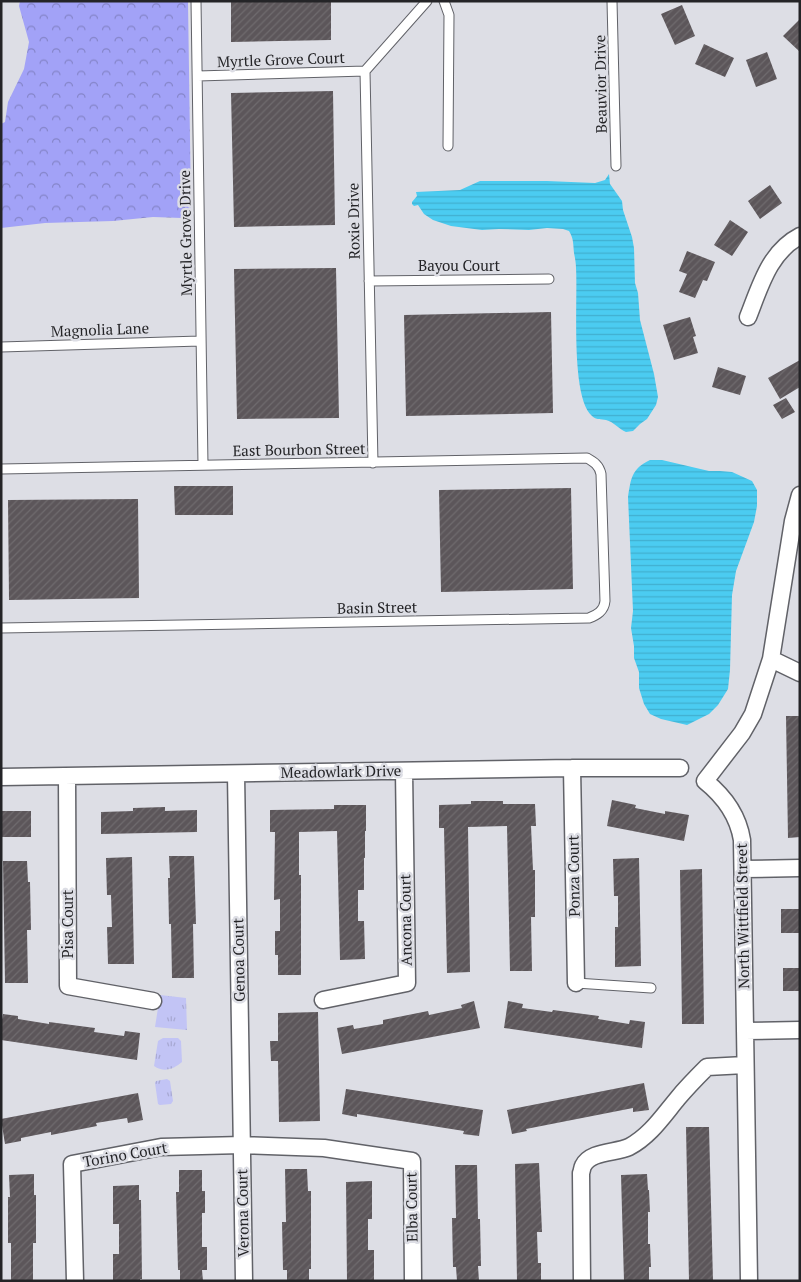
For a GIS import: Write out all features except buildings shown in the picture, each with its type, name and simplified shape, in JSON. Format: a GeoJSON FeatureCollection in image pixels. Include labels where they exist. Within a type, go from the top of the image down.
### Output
{"type":"FeatureCollection","features":[{"type":"Feature","properties":{"kind":"street"},"geometry":{"type":"LineString","coordinates":[[748,317],[770,265],[783,248],[800,236]]}},
{"type":"Feature","properties":{"kind":"street","name":"North Wittfield Street"},"geometry":{"type":"LineString","coordinates":[[749,1281],[742,840],[737,820],[723,798],[705,781],[742,734],[753,714],[771,660],[794,514],[800,495]]}},
{"type":"Feature","properties":{"kind":"street"},"geometry":{"type":"LineString","coordinates":[[771,660],[800,673]]}},
{"type":"Feature","properties":{"kind":"street","name":"Ponza Court"},"geometry":{"type":"LineString","coordinates":[[572,768],[576,984]]}},
{"type":"Feature","properties":{"kind":"street","name":"Meadowlark Drive"},"geometry":{"type":"LineString","coordinates":[[1,777],[680,768]]}},
{"type":"Feature","properties":{"kind":"street","name":"Ancona Court"},"geometry":{"type":"LineString","coordinates":[[323,1000],[407,983],[404,771]]}},
{"type":"Feature","properties":{"kind":"street","name":"Genoa Court"},"geometry":{"type":"LineString","coordinates":[[236,774],[242,1146]]}},
{"type":"Feature","properties":{"kind":"street","name":"Pisa Court"},"geometry":{"type":"LineString","coordinates":[[67,776],[68,986],[153,1001]]}},
{"type":"Feature","properties":{"kind":"street"},"geometry":{"type":"LineString","coordinates":[[743,869],[800,868]]}},
{"type":"Feature","properties":{"kind":"street"},"geometry":{"type":"LineString","coordinates":[[745,1031],[800,1030]]}},
{"type":"Feature","properties":{"kind":"street"},"geometry":{"type":"LineString","coordinates":[[582,1281],[581,1173],[583,1165],[591,1158],[627,1148],[643,1138],[655,1127],[678,1098],[707,1067],[745,1065]]}},
{"type":"Feature","properties":{"kind":"street","name":"Verona Court"},"geometry":{"type":"LineString","coordinates":[[242,1146],[244,1281]]}},
{"type":"Feature","properties":{"kind":"street","name":"Torino Court"},"geometry":{"type":"LineString","coordinates":[[75,1281],[72,1164],[161,1147],[324,1148]]}},
{"type":"Feature","properties":{"kind":"street","name":"Elba Court"},"geometry":{"type":"LineString","coordinates":[[324,1148],[412,1161],[413,1281]]}},
{"type":"Feature","properties":{"kind":"lane","name":"Myrtle Grove Drive"},"geometry":{"type":"LineString","coordinates":[[196,1],[203,466]]}},
{"type":"Feature","properties":{"kind":"lane"},"geometry":{"type":"LineString","coordinates":[[365,71],[427,1]]}},
{"type":"Feature","properties":{"kind":"lane"},"geometry":{"type":"LineString","coordinates":[[444,1],[449,15],[448,146]]}},
{"type":"Feature","properties":{"kind":"lane","name":"Beauvior Drive"},"geometry":{"type":"LineString","coordinates":[[612,1],[616,166]]}},
{"type":"Feature","properties":{"kind":"lane","name":"Myrtle Grove Court"},"geometry":{"type":"LineString","coordinates":[[198,76],[365,71]]}},
{"type":"Feature","properties":{"kind":"lane","name":"Roxie Drive"},"geometry":{"type":"LineString","coordinates":[[365,71],[374,463]]}},
{"type":"Feature","properties":{"kind":"lane","name":"Bayou Court"},"geometry":{"type":"LineString","coordinates":[[369,281],[549,279]]}},
{"type":"Feature","properties":{"kind":"lane","name":"Magnolia Lane"},"geometry":{"type":"LineString","coordinates":[[1,347],[200,341]]}},
{"type":"Feature","properties":{"kind":"lane","name":"East Bourbon Street"},"geometry":{"type":"LineString","coordinates":[[1,469],[587,458],[595,463]]}},
{"type":"Feature","properties":{"kind":"lane","name":"Basin Street"},"geometry":{"type":"LineString","coordinates":[[1,628],[579,618],[594,616],[602,610],[605,601],[601,474],[595,463]]}},
{"type":"Feature","properties":{"kind":"lane"},"geometry":{"type":"LineString","coordinates":[[576,984],[651,988]]}},
{"type":"Feature","properties":{"kind":"green space"},"geometry":{"type":"Polygon","coordinates":[[[20,1],[188,1],[191,208],[182,218],[153,217],[113,221],[45,223],[1,228],[1,124],[5,122],[8,102],[24,69],[29,42],[19,6],[20,1]]]}},
{"type":"Feature","properties":{"kind":"green space"},"geometry":{"type":"Polygon","coordinates":[[[160,995],[186,998],[187,1030],[155,1027],[160,995]]]}},
{"type":"Feature","properties":{"kind":"green space"},"geometry":{"type":"Polygon","coordinates":[[[163,1038],[178,1038],[181,1041],[182,1062],[176,1067],[165,1070],[154,1066],[158,1041],[163,1038]]]}},
{"type":"Feature","properties":{"kind":"green space"},"geometry":{"type":"Polygon","coordinates":[[[167,1079],[170,1081],[173,1101],[171,1104],[160,1105],[158,1104],[155,1083],[156,1081],[167,1079]]]}},
{"type":"Feature","properties":{"kind":"shaded area"},"geometry":{"type":"Polygon","coordinates":[[[609,174],[610,184],[622,201],[632,237],[640,320],[658,397],[656,405],[647,419],[633,431],[626,432],[609,421],[592,416],[585,405],[580,389],[576,346],[576,266],[573,239],[569,231],[547,228],[482,230],[451,226],[433,220],[424,214],[418,205],[414,206],[412,204],[417,196],[416,192],[460,190],[480,181],[595,183],[605,180],[609,174]]]}},
{"type":"Feature","properties":{"kind":"shaded area"},"geometry":{"type":"Polygon","coordinates":[[[650,460],[662,460],[709,471],[732,472],[752,481],[757,490],[754,522],[736,571],[732,595],[728,689],[718,705],[709,714],[687,725],[661,719],[650,714],[644,704],[639,688],[639,672],[634,658],[631,628],[633,611],[628,497],[631,480],[635,471],[650,460]]]}}]}
